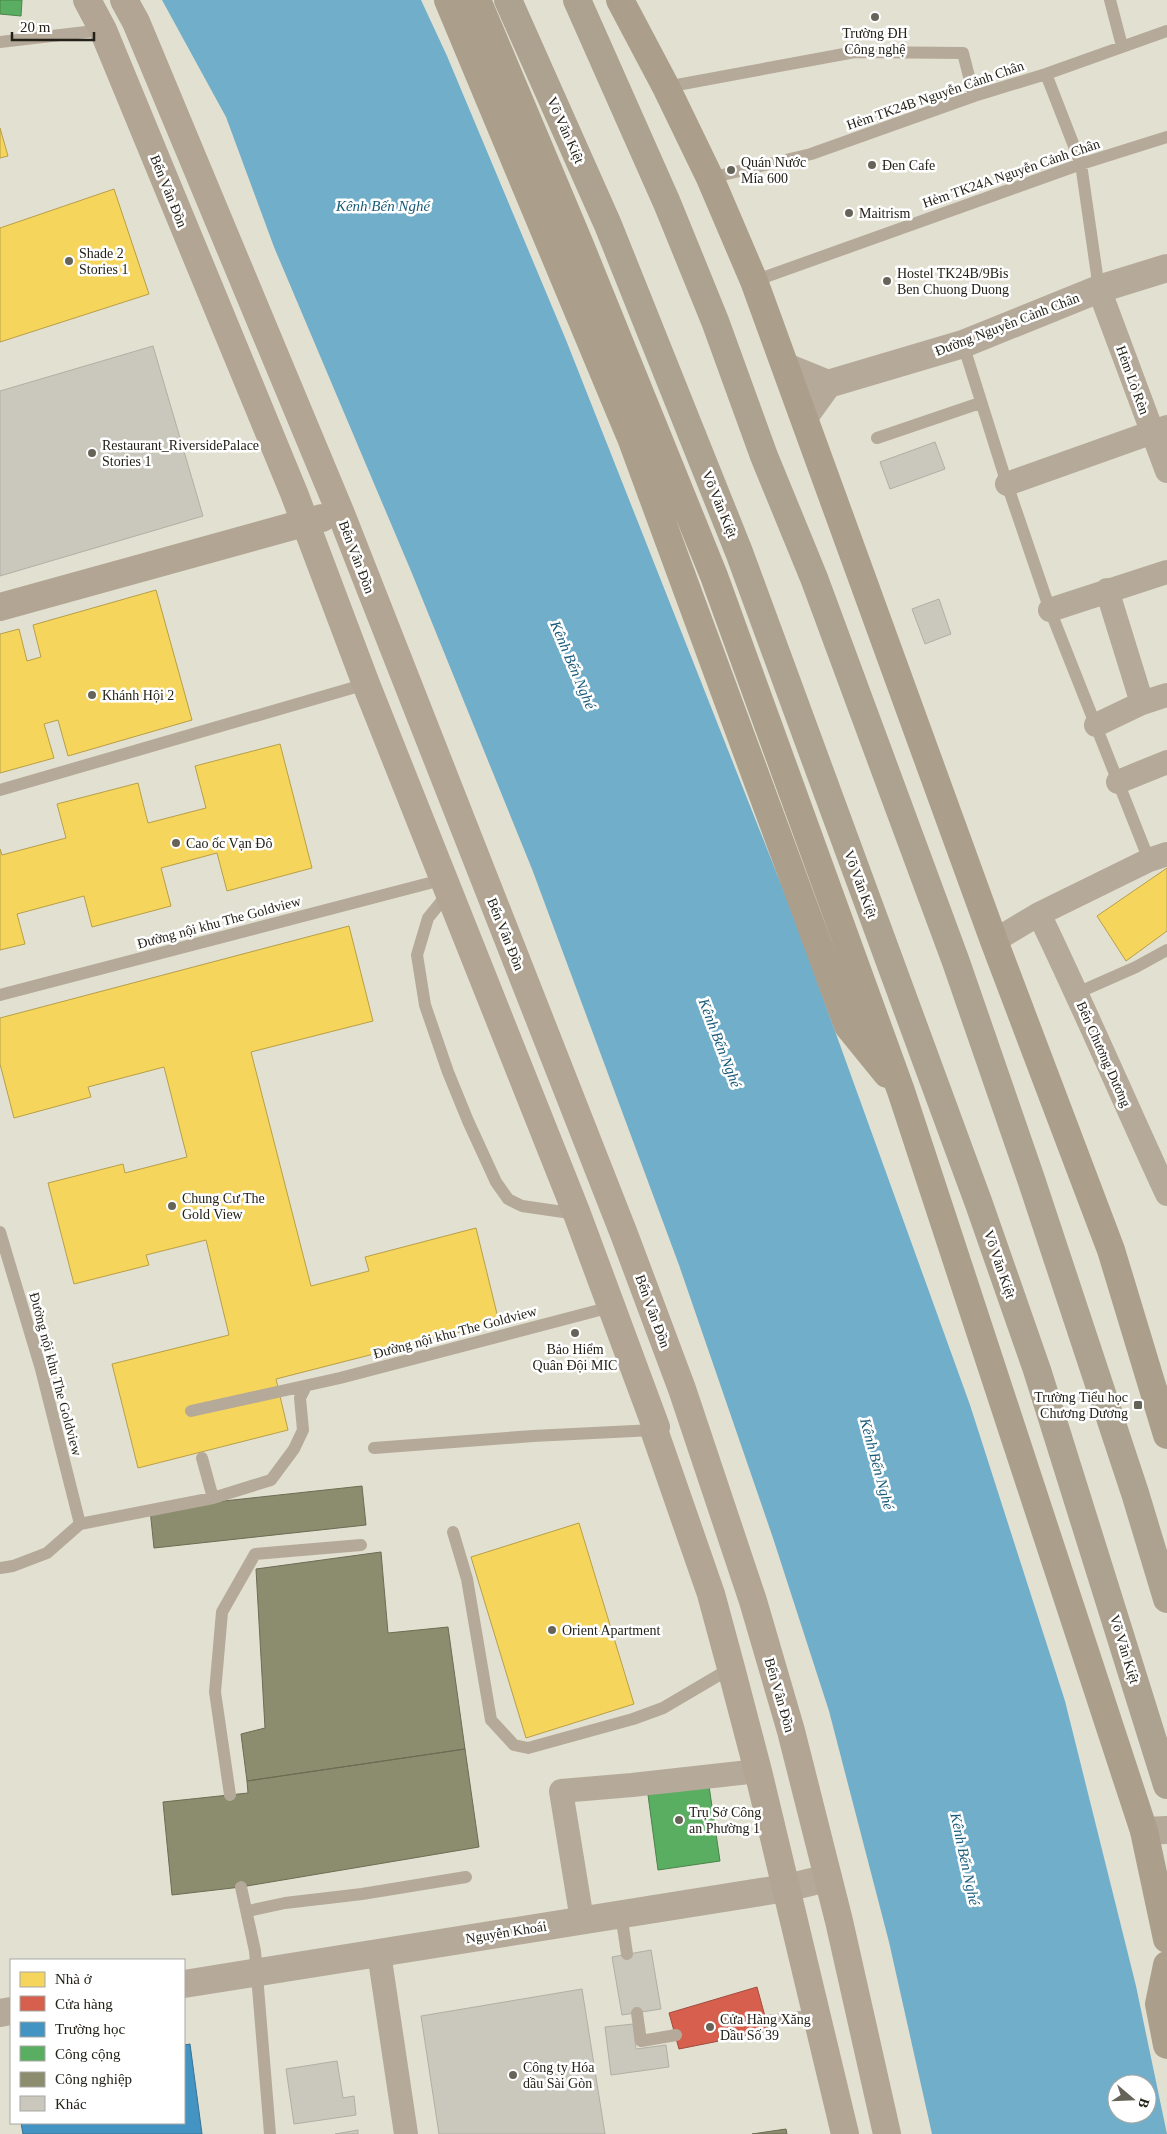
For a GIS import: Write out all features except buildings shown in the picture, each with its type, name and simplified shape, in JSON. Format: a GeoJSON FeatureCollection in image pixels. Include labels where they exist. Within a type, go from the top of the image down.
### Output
{"type":"FeatureCollection","features":[{"type":"Feature","properties":{"kind":"highway","name":"Võ Văn Kiệt"},"geometry":{"type":"LineString","coordinates":[[508,0],[608,225],[739,552],[979,1204],[1037,1370],[1167,1785]]}},
{"type":"Feature","properties":{"kind":"highway"},"geometry":{"type":"LineString","coordinates":[[577,0],[667,203],[715,321],[764,456],[814,578],[952,953],[1037,1197],[1135,1494],[1167,1599]]}},
{"type":"Feature","properties":{"kind":"main road","name":"Bến Vân Đồn"},"geometry":{"type":"LineString","coordinates":[[87,0],[104,30],[304,522],[366,684],[448,885],[577,1214],[656,1427],[654,1430],[711,1594],[731,1668],[758,1770],[845,2134]]}},
{"type":"Feature","properties":{"kind":"main road"},"geometry":{"type":"LineString","coordinates":[[448,0],[631,438],[848,1026],[901,1091]]}},
{"type":"Feature","properties":{"kind":"main road"},"geometry":{"type":"LineString","coordinates":[[477,0],[580,245],[714,576],[901,1091],[1156,1831],[1167,1939]]}},
{"type":"Feature","properties":{"kind":"main road"},"geometry":{"type":"LineString","coordinates":[[620,0],[710,178],[754,281],[994,941],[1111,1250],[1167,1435]]}},
{"type":"Feature","properties":{"kind":"main road","name":"Bến Vân Đồn"},"geometry":{"type":"LineString","coordinates":[[130,11],[340,514],[624,1234],[682,1389],[754,1601],[790,1731],[828,1878],[887,2134]]}},
{"type":"Feature","properties":{"kind":"main road"},"geometry":{"type":"LineString","coordinates":[[104,30],[130,11]]}},
{"type":"Feature","properties":{"kind":"main road","name":"Bến Vân Đồn"},"geometry":{"type":"LineString","coordinates":[[0,606],[304,522],[340,514]]}},
{"type":"Feature","properties":{"kind":"main road"},"geometry":{"type":"LineString","coordinates":[[1167,1965],[1159,2004],[1167,2045]]}},
{"type":"Feature","properties":{"kind":"street","name":"Đường Nguyễn Cảnh Chân"},"geometry":{"type":"LineString","coordinates":[[828,384],[963,344],[1099,289],[1167,268]]}},
{"type":"Feature","properties":{"kind":"street","name":"Hẻm Lò Rèn"},"geometry":{"type":"LineString","coordinates":[[1099,289],[1160,430],[1167,471]]}},
{"type":"Feature","properties":{"kind":"street"},"geometry":{"type":"LineString","coordinates":[[786,367],[828,384],[804,417]]}},
{"type":"Feature","properties":{"kind":"street"},"geometry":{"type":"LineString","coordinates":[[1007,484],[1160,430]]}},
{"type":"Feature","properties":{"kind":"street"},"geometry":{"type":"LineString","coordinates":[[1050,610],[1167,572]]}},
{"type":"Feature","properties":{"kind":"street"},"geometry":{"type":"LineString","coordinates":[[1107,590],[1142,703]]}},
{"type":"Feature","properties":{"kind":"street"},"geometry":{"type":"LineString","coordinates":[[1096,725],[1142,703],[1167,695]]}},
{"type":"Feature","properties":{"kind":"street"},"geometry":{"type":"LineString","coordinates":[[1118,782],[1167,762]]}},
{"type":"Feature","properties":{"kind":"street"},"geometry":{"type":"LineString","coordinates":[[994,941],[1039,914],[1158,857]]}},
{"type":"Feature","properties":{"kind":"street","name":"Bến Chương Dương"},"geometry":{"type":"LineString","coordinates":[[1039,914],[1077,993],[1100,1049],[1167,1194]]}},
{"type":"Feature","properties":{"kind":"street"},"geometry":{"type":"LineString","coordinates":[[582,1920],[561,1791],[632,1786],[758,1770]]}},
{"type":"Feature","properties":{"kind":"street","name":"Nguyễn Khoái"},"geometry":{"type":"LineString","coordinates":[[185,1984],[786,1888],[828,1878]]}},
{"type":"Feature","properties":{"kind":"street"},"geometry":{"type":"LineString","coordinates":[[379,1953],[406,2134]]}},
{"type":"Feature","properties":{"kind":"lane"},"geometry":{"type":"LineString","coordinates":[[1110,0],[1122,46]]}},
{"type":"Feature","properties":{"kind":"lane"},"geometry":{"type":"LineString","coordinates":[[0,42],[104,30]]}},
{"type":"Feature","properties":{"kind":"lane","name":"Hẻm TK24B Nguyễn Cảnh Chân"},"geometry":{"type":"LineString","coordinates":[[710,178],[811,154],[974,96],[1046,74],[1167,31]]}},
{"type":"Feature","properties":{"kind":"lane"},"geometry":{"type":"LineString","coordinates":[[666,88],[855,52],[963,53],[974,96]]}},
{"type":"Feature","properties":{"kind":"lane"},"geometry":{"type":"LineString","coordinates":[[1046,74],[1081,164],[1099,289]]}},
{"type":"Feature","properties":{"kind":"lane","name":"Hẻm TK24A Nguyễn Cảnh Chân"},"geometry":{"type":"LineString","coordinates":[[754,281],[1081,164],[1167,137]]}},
{"type":"Feature","properties":{"kind":"lane"},"geometry":{"type":"LineString","coordinates":[[963,344],[980,403],[1050,610],[1118,782],[1158,857]]}},
{"type":"Feature","properties":{"kind":"lane"},"geometry":{"type":"LineString","coordinates":[[877,438],[980,403]]}},
{"type":"Feature","properties":{"kind":"lane"},"geometry":{"type":"LineString","coordinates":[[0,594],[55,579],[67,588]]}},
{"type":"Feature","properties":{"kind":"lane"},"geometry":{"type":"LineString","coordinates":[[0,790],[366,684]]}},
{"type":"Feature","properties":{"kind":"lane"},"geometry":{"type":"LineString","coordinates":[[448,885],[428,918],[417,955],[425,1006],[448,1072],[492,1173],[508,1199],[522,1206],[577,1214]]}},
{"type":"Feature","properties":{"kind":"lane","name":"Đường nội khu The Goldview"},"geometry":{"type":"LineString","coordinates":[[0,995],[448,885]]}},
{"type":"Feature","properties":{"kind":"lane"},"geometry":{"type":"LineString","coordinates":[[1077,993],[1136,968],[1167,950]]}},
{"type":"Feature","properties":{"kind":"lane","name":"Đường nội khu The Goldview"},"geometry":{"type":"LineString","coordinates":[[0,1232],[41,1369],[80,1524]]}},
{"type":"Feature","properties":{"kind":"lane","name":"Đường nội khu The Goldview"},"geometry":{"type":"LineString","coordinates":[[191,1411],[306,1386],[611,1307]]}},
{"type":"Feature","properties":{"kind":"lane"},"geometry":{"type":"LineString","coordinates":[[0,1568],[13,1566],[47,1553],[80,1524],[213,1498],[271,1480],[294,1449],[303,1430],[300,1398],[306,1386]]}},
{"type":"Feature","properties":{"kind":"lane"},"geometry":{"type":"LineString","coordinates":[[374,1448],[533,1436],[654,1430]]}},
{"type":"Feature","properties":{"kind":"lane"},"geometry":{"type":"LineString","coordinates":[[202,1458],[213,1498]]}},
{"type":"Feature","properties":{"kind":"lane"},"geometry":{"type":"LineString","coordinates":[[454,1532],[467,1579],[491,1720],[514,1745],[528,1748],[633,1719],[663,1708],[731,1668]]}},
{"type":"Feature","properties":{"kind":"lane"},"geometry":{"type":"LineString","coordinates":[[230,1795],[215,1692],[222,1612],[255,1554],[361,1545]]}},
{"type":"Feature","properties":{"kind":"lane"},"geometry":{"type":"LineString","coordinates":[[248,1912],[285,1903],[362,1894],[466,1877]]}},
{"type":"Feature","properties":{"kind":"lane"},"geometry":{"type":"LineString","coordinates":[[241,1887],[248,1912],[257,1972],[270,2134]]}},
{"type":"Feature","properties":{"kind":"lane"},"geometry":{"type":"LineString","coordinates":[[621,1914],[627,1954]]}},
{"type":"Feature","properties":{"kind":"lane"},"geometry":{"type":"LineString","coordinates":[[637,2013],[641,2041],[676,2035]]}},
{"type":"Feature","properties":{"kind":"lane"},"geometry":{"type":"LineString","coordinates":[[767,2022],[817,2015]]}},
{"type":"Feature","properties":{"kind":"water","name":"Kênh Bến Nghé"},"geometry":{"type":"Polygon","coordinates":[[[162,0],[421,0],[447,56],[566,340],[792,912],[970,1405],[1065,1701],[1136,1986],[1154,2074],[1107,2074],[1107,2124],[1157,2124],[1157,2086],[1167,2134],[932,2134],[889,1942],[829,1711],[773,1538],[679,1265],[532,869],[411,571],[274,247],[226,117],[162,0]]]}},
{"type":"Feature","properties":{"kind":"place","name":"Trường ĐH Công nghệ"},"geometry":{"type":"Point","coordinates":[875,17]}},
{"type":"Feature","properties":{"kind":"place","name":"Đen Cafe"},"geometry":{"type":"Point","coordinates":[872,165]}},
{"type":"Feature","properties":{"kind":"place","name":"Quán Nước Mía 600"},"geometry":{"type":"Point","coordinates":[731,170]}},
{"type":"Feature","properties":{"kind":"place","name":"Maitrism"},"geometry":{"type":"Point","coordinates":[849,213]}},
{"type":"Feature","properties":{"kind":"place","name":"Shade 2 Stories 1"},"geometry":{"type":"Point","coordinates":[69,261]}},
{"type":"Feature","properties":{"kind":"place","name":"Hostel TK24B/9Bis Ben Chuong Duong"},"geometry":{"type":"Point","coordinates":[887,281]}},
{"type":"Feature","properties":{"kind":"place","name":"Restaurant_RiversidePalace Stories 1"},"geometry":{"type":"Point","coordinates":[92,453]}},
{"type":"Feature","properties":{"kind":"place","name":"Khánh Hội 2"},"geometry":{"type":"Point","coordinates":[92,695]}},
{"type":"Feature","properties":{"kind":"place","name":"Cao ốc Vạn Đô"},"geometry":{"type":"Point","coordinates":[176,843]}},
{"type":"Feature","properties":{"kind":"place","name":"Chung Cư The Gold View"},"geometry":{"type":"Point","coordinates":[172,1206]}},
{"type":"Feature","properties":{"kind":"place","name":"Bảo Hiểm Quân Đội MIC"},"geometry":{"type":"Point","coordinates":[575,1333]}},
{"type":"Feature","properties":{"kind":"place","name":"Trường Tiểu học Chương Dương"},"geometry":{"type":"Point","coordinates":[1138,1405]}},
{"type":"Feature","properties":{"kind":"place","name":"Orient Apartment"},"geometry":{"type":"Point","coordinates":[552,1630]}},
{"type":"Feature","properties":{"kind":"place","name":"Trụ Sở Công an Phường 1"},"geometry":{"type":"Point","coordinates":[679,1820]}},
{"type":"Feature","properties":{"kind":"place","name":"Cửa Hàng Xăng Dầu Số 39"},"geometry":{"type":"Point","coordinates":[710,2027]}},
{"type":"Feature","properties":{"kind":"place","name":"Công ty Hóa dầu Sài Gòn"},"geometry":{"type":"Point","coordinates":[513,2075]}}]}
